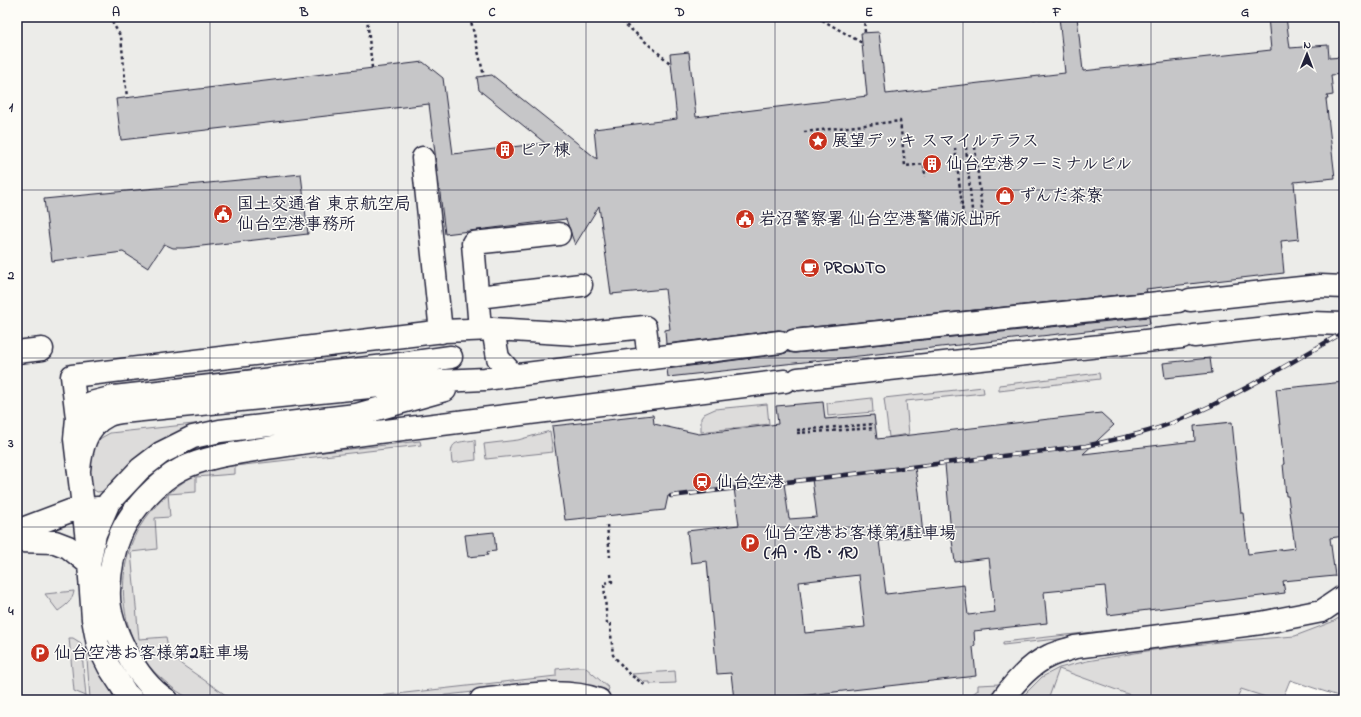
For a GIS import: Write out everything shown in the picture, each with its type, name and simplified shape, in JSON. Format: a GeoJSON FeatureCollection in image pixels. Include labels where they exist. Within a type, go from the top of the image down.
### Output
{"type":"FeatureCollection","features":[{"type":"Feature","properties":{"kind":"street"},"geometry":{"type":"LineString","coordinates":[[423,158],[445,332],[451,357],[476,379]]}},
{"type":"Feature","properties":{"kind":"street"},"geometry":{"type":"LineString","coordinates":[[514,375],[498,358],[487,329],[478,297],[474,243],[559,234]]}},
{"type":"Feature","properties":{"kind":"street"},"geometry":{"type":"LineString","coordinates":[[478,297],[581,285]]}},
{"type":"Feature","properties":{"kind":"street"},"geometry":{"type":"LineString","coordinates":[[79,470],[80,454],[90,430],[108,415],[132,411],[419,382],[476,379],[787,342],[1320,286],[1344,287]]}},
{"type":"Feature","properties":{"kind":"street"},"geometry":{"type":"LineString","coordinates":[[168,700],[163,698],[142,676],[126,651],[114,625],[110,610],[109,594],[112,564],[122,532],[139,506],[157,485],[181,469],[219,456],[334,438],[791,380],[1311,323],[1344,324]]}},
{"type":"Feature","properties":{"kind":"street"},"geometry":{"type":"LineString","coordinates":[[133,700],[126,693],[109,667],[98,645],[93,619],[84,509],[75,439],[77,418],[72,376],[445,332],[487,329],[578,334],[645,327],[649,358]]}},
{"type":"Feature","properties":{"kind":"street"},"geometry":{"type":"LineString","coordinates":[[17,352],[42,349]]}},
{"type":"Feature","properties":{"kind":"street"},"geometry":{"type":"LineString","coordinates":[[77,418],[91,404],[114,396],[394,365],[451,357]]}},
{"type":"Feature","properties":{"kind":"street"},"geometry":{"type":"LineString","coordinates":[[89,564],[95,534],[109,502],[140,469],[161,453],[193,437],[220,431],[356,414],[476,379]]}},
{"type":"Feature","properties":{"kind":"street"},"geometry":{"type":"LineString","coordinates":[[245,428],[334,438]]}},
{"type":"Feature","properties":{"kind":"street"},"geometry":{"type":"LineString","coordinates":[[17,531],[70,511],[106,507]]}},
{"type":"Feature","properties":{"kind":"street"},"geometry":{"type":"LineString","coordinates":[[17,541],[55,542],[68,546],[89,564]]}},
{"type":"Feature","properties":{"kind":"street"},"geometry":{"type":"LineString","coordinates":[[1002,700],[1012,686],[1029,668],[1048,656],[1076,647],[1261,623],[1322,611],[1344,596]]}},
{"type":"Feature","properties":{"kind":"street"},"geometry":{"type":"LineString","coordinates":[[518,700],[539,694]]}},
{"type":"Feature","properties":{"kind":"street"},"geometry":{"type":"LineString","coordinates":[[481,700],[539,694],[571,695],[599,700]]}},
{"type":"Feature","properties":{"kind":"path"},"geometry":{"type":"LineString","coordinates":[[367,17],[372,68]]}},
{"type":"Feature","properties":{"kind":"path"},"geometry":{"type":"LineString","coordinates":[[470,17],[484,76]]}},
{"type":"Feature","properties":{"kind":"path"},"geometry":{"type":"LineString","coordinates":[[817,17],[862,43]]}},
{"type":"Feature","properties":{"kind":"path"},"geometry":{"type":"LineString","coordinates":[[864,17],[865,33]]}},
{"type":"Feature","properties":{"kind":"path"},"geometry":{"type":"LineString","coordinates":[[991,21],[1059,17]]}},
{"type":"Feature","properties":{"kind":"path"},"geometry":{"type":"LineString","coordinates":[[611,19],[618,18],[671,64]]}},
{"type":"Feature","properties":{"kind":"path"},"geometry":{"type":"LineString","coordinates":[[112,22],[120,37],[127,98]]}},
{"type":"Feature","properties":{"kind":"path"},"geometry":{"type":"LineString","coordinates":[[804,132],[900,121],[905,166],[924,164],[925,177]]}},
{"type":"Feature","properties":{"kind":"path"},"geometry":{"type":"LineString","coordinates":[[966,147],[974,221]]}},
{"type":"Feature","properties":{"kind":"path"},"geometry":{"type":"LineString","coordinates":[[974,147],[983,220]]}},
{"type":"Feature","properties":{"kind":"path"},"geometry":{"type":"LineString","coordinates":[[955,148],[964,222]]}},
{"type":"Feature","properties":{"kind":"path"},"geometry":{"type":"LineString","coordinates":[[797,432],[875,426]]}},
{"type":"Feature","properties":{"kind":"path"},"geometry":{"type":"LineString","coordinates":[[606,525],[610,557]]}},
{"type":"Feature","properties":{"kind":"path"},"geometry":{"type":"LineString","coordinates":[[611,574],[612,582],[604,583],[607,624],[610,624],[613,655],[629,674],[645,685]]}},
{"type":"Feature","properties":{"kind":"shaded area","name":"仙台空港"},"geometry":{"type":"Polygon","coordinates":[[[17,17],[1344,17],[1344,638],[1268,700],[17,700],[17,17]]]}},
{"type":"Feature","properties":{"kind":"shaded area"},"geometry":{"type":"Polygon","coordinates":[[[1099,373],[1100,379],[999,391],[999,385],[1099,373]]]}},
{"type":"Feature","properties":{"kind":"shaded area"},"geometry":{"type":"Polygon","coordinates":[[[983,387],[984,393],[906,401],[909,434],[889,437],[884,398],[983,387]]]}},
{"type":"Feature","properties":{"kind":"shaded area"},"geometry":{"type":"Polygon","coordinates":[[[872,398],[873,412],[828,416],[827,403],[872,398]]]}},
{"type":"Feature","properties":{"kind":"shaded area"},"geometry":{"type":"Polygon","coordinates":[[[767,404],[769,424],[701,432],[701,418],[704,414],[715,409],[767,404]]]}},
{"type":"Feature","properties":{"kind":"shaded area"},"geometry":{"type":"Polygon","coordinates":[[[351,407],[202,427],[105,491],[97,492],[91,488],[87,462],[95,444],[101,438],[110,433],[351,407]]]}},
{"type":"Feature","properties":{"kind":"shaded area"},"geometry":{"type":"Polygon","coordinates":[[[550,431],[553,452],[486,459],[484,444],[518,440],[550,431]]]}},
{"type":"Feature","properties":{"kind":"shaded area"},"geometry":{"type":"Polygon","coordinates":[[[475,440],[476,460],[452,463],[451,456],[453,446],[455,444],[475,440]]]}},
{"type":"Feature","properties":{"kind":"shaded area"},"geometry":{"type":"Polygon","coordinates":[[[420,441],[421,445],[235,466],[235,474],[196,477],[196,492],[168,494],[185,481],[203,472],[271,458],[420,441]]]}},
{"type":"Feature","properties":{"kind":"shaded area"},"geometry":{"type":"Polygon","coordinates":[[[175,458],[149,478],[135,493],[118,519],[105,547],[101,547],[114,516],[124,499],[157,467],[175,458]]]}},
{"type":"Feature","properties":{"kind":"shaded area"},"geometry":{"type":"Polygon","coordinates":[[[168,494],[170,517],[155,518],[157,549],[131,552],[139,639],[166,637],[169,652],[181,664],[233,700],[196,700],[191,699],[177,691],[147,664],[136,646],[129,627],[124,607],[123,586],[131,546],[144,520],[156,505],[168,494]]]}},
{"type":"Feature","properties":{"kind":"shaded area"},"geometry":{"type":"Polygon","coordinates":[[[74,591],[66,605],[58,611],[45,594],[74,591]]]}},
{"type":"Feature","properties":{"kind":"shaded area"},"geometry":{"type":"Polygon","coordinates":[[[1344,615],[1344,698],[1290,680],[1282,700],[1275,700],[1241,689],[1236,700],[1144,700],[1059,669],[1048,700],[1019,700],[1042,677],[1059,668],[1087,661],[1153,650],[1219,642],[1295,636],[1332,622],[1344,615]]]}},
{"type":"Feature","properties":{"kind":"shaded area"},"geometry":{"type":"Polygon","coordinates":[[[1147,626],[1147,629],[1003,645],[1003,642],[1147,626]]]}},
{"type":"Feature","properties":{"kind":"shaded area"},"geometry":{"type":"Polygon","coordinates":[[[69,638],[73,638],[81,643],[86,696],[74,691],[69,638]]]}},
{"type":"Feature","properties":{"kind":"shaded area"},"geometry":{"type":"Polygon","coordinates":[[[86,647],[106,679],[112,693],[113,700],[93,700],[90,698],[86,647]]]}},
{"type":"Feature","properties":{"kind":"shaded area"},"geometry":{"type":"Polygon","coordinates":[[[585,667],[609,688],[608,691],[581,686],[491,690],[403,700],[343,700],[556,676],[556,669],[585,667]]]}},
{"type":"Feature","properties":{"kind":"shaded area"},"geometry":{"type":"Polygon","coordinates":[[[675,671],[676,683],[650,684],[650,682],[644,682],[632,674],[675,671]]]}},
{"type":"Feature","properties":{"kind":"shaded area"},"geometry":{"type":"Polygon","coordinates":[[[999,684],[988,700],[972,700],[971,695],[978,690],[978,685],[999,684]]]}},
{"type":"Feature","properties":{"kind":"building","name":"仙台空港ターミナルビル"},"geometry":{"type":"Polygon","coordinates":[[[1059,17],[1077,17],[1083,71],[1271,50],[1268,17],[1286,17],[1290,48],[1328,45],[1329,58],[1344,57],[1344,74],[1331,75],[1333,95],[1327,96],[1328,99],[1326,99],[1335,178],[1294,182],[1299,239],[1281,241],[1284,273],[1146,289],[1147,292],[793,329],[786,331],[778,330],[666,344],[665,330],[670,329],[665,289],[611,294],[599,206],[575,245],[566,219],[445,234],[429,104],[121,140],[116,99],[423,62],[443,78],[453,154],[545,143],[479,90],[477,77],[492,75],[597,159],[594,129],[677,119],[670,54],[689,52],[696,117],[867,96],[861,33],[879,32],[886,94],[1065,73],[1059,17]]]}},
{"type":"Feature","properties":{"kind":"building"},"geometry":{"type":"Polygon","coordinates":[[[301,174],[308,234],[184,248],[173,248],[164,244],[148,268],[123,252],[52,261],[44,199],[301,174]]]}},
{"type":"Feature","properties":{"kind":"building"},"geometry":{"type":"Polygon","coordinates":[[[1149,317],[1150,324],[668,377],[667,369],[788,352],[795,353],[1149,317]]]}},
{"type":"Feature","properties":{"kind":"building"},"geometry":{"type":"Polygon","coordinates":[[[1210,358],[1212,373],[1165,378],[1163,363],[1210,358]]]}},
{"type":"Feature","properties":{"kind":"building"},"geometry":{"type":"Polygon","coordinates":[[[1344,382],[1344,536],[1330,538],[1335,576],[1283,581],[1285,593],[1108,615],[1105,586],[1044,592],[1047,623],[974,631],[975,646],[973,647],[976,676],[764,700],[734,700],[731,673],[717,674],[707,561],[691,563],[687,531],[739,525],[734,488],[668,496],[665,510],[565,520],[552,426],[653,415],[654,424],[699,434],[778,424],[776,406],[823,402],[825,419],[874,415],[877,439],[1101,413],[1114,425],[1083,454],[1195,441],[1194,426],[1232,422],[1241,513],[1243,513],[1248,554],[1295,548],[1288,496],[1286,496],[1276,389],[1344,382]],[[945,464],[915,468],[923,536],[879,541],[886,594],[964,585],[968,615],[995,612],[989,558],[955,562],[945,464]],[[812,479],[784,483],[789,519],[817,517],[812,479]],[[859,575],[799,582],[805,633],[865,627],[859,575]]]}},
{"type":"Feature","properties":{"kind":"building"},"geometry":{"type":"Polygon","coordinates":[[[494,532],[496,551],[487,552],[488,555],[468,557],[465,535],[494,532]]]}},
{"type":"Feature","properties":{"kind":"railway"},"geometry":{"type":"LineString","coordinates":[[671,496],[1086,446],[1121,438],[1166,425],[1199,412],[1262,379],[1344,332]]}},
{"type":"Feature","properties":{"kind":"place","name":"展望デッキ スマイルテラス"},"geometry":{"type":"Point","coordinates":[818,141]}},
{"type":"Feature","properties":{"kind":"place","name":"ピア棟"},"geometry":{"type":"Point","coordinates":[505,150]}},
{"type":"Feature","properties":{"kind":"place","name":"仙台空港ターミナルビル"},"geometry":{"type":"Point","coordinates":[932,164]}},
{"type":"Feature","properties":{"kind":"place","name":"ずんだ茶寮"},"geometry":{"type":"Point","coordinates":[1005,196]}},
{"type":"Feature","properties":{"kind":"place","name":"国土交通省 東京航空局 仙台空港事務所"},"geometry":{"type":"Point","coordinates":[223,214]}},
{"type":"Feature","properties":{"kind":"place","name":"岩沼警察署 仙台空港警備派出所"},"geometry":{"type":"Point","coordinates":[745,219]}},
{"type":"Feature","properties":{"kind":"place","name":"PRONTO"},"geometry":{"type":"Point","coordinates":[810,268]}},
{"type":"Feature","properties":{"kind":"place","name":"仙台空港"},"geometry":{"type":"Point","coordinates":[702,482]}},
{"type":"Feature","properties":{"kind":"place","name":"仙台空港お客様第1駐車場 (1A・1B・1R)"},"geometry":{"type":"Point","coordinates":[750,543]}},
{"type":"Feature","properties":{"kind":"place","name":"仙台空港お客様第2駐車場"},"geometry":{"type":"Point","coordinates":[40,653]}}]}
